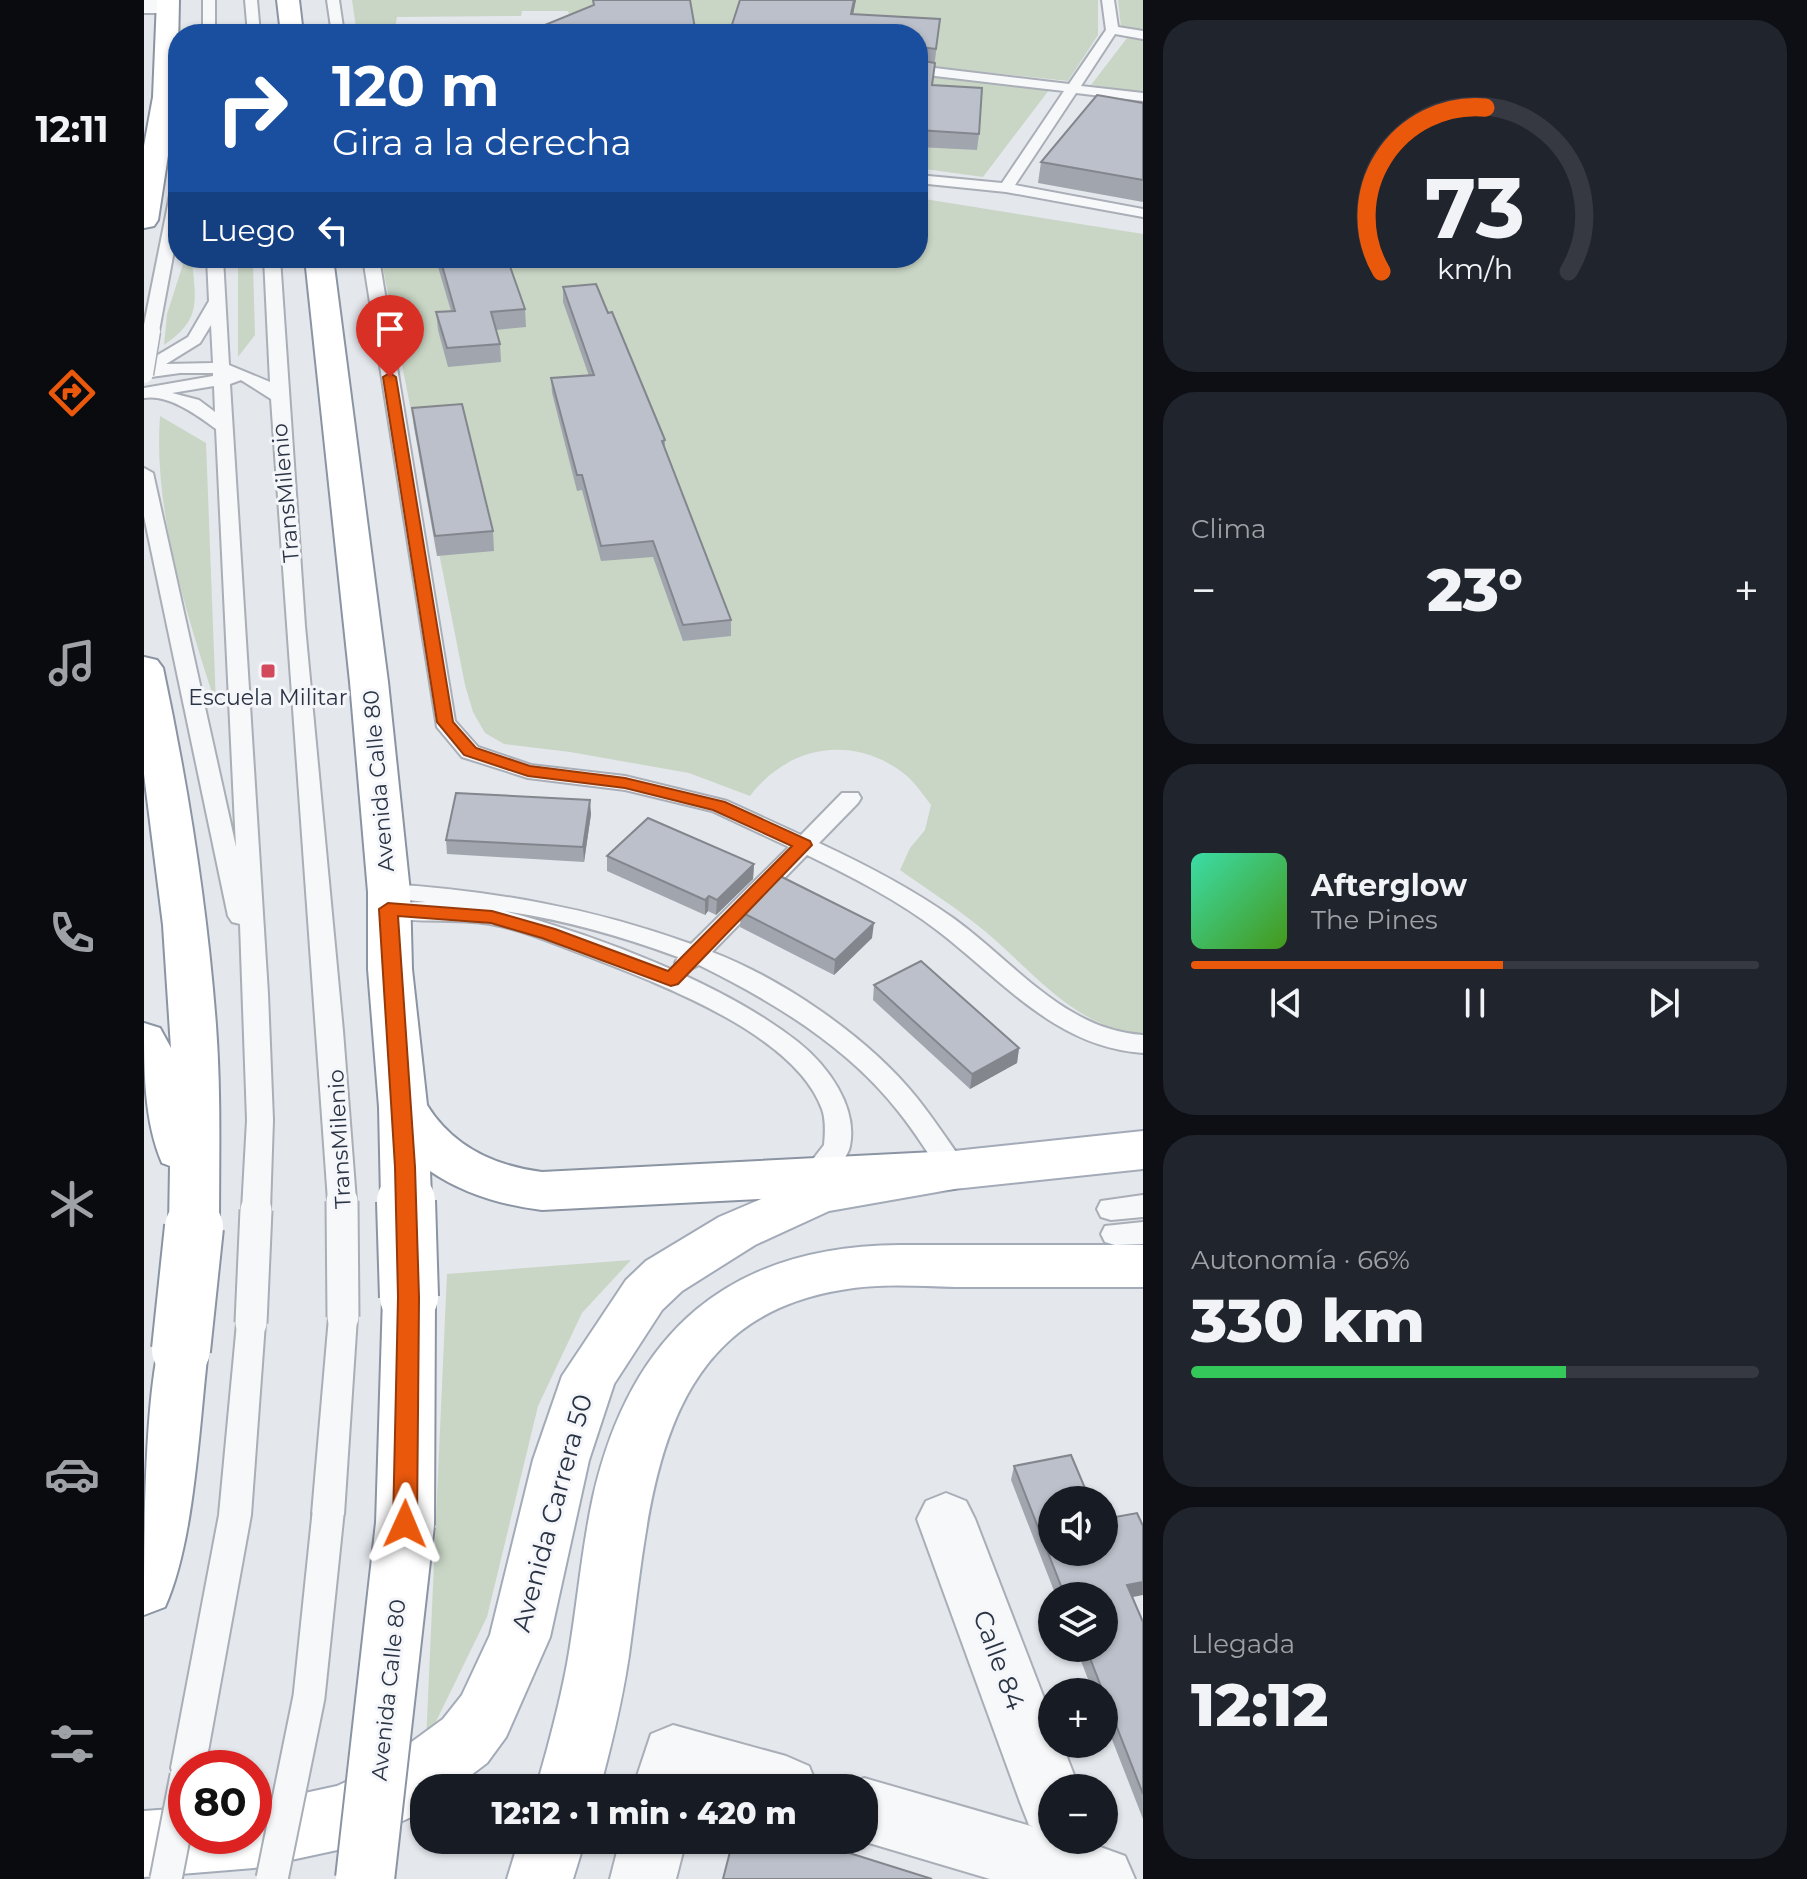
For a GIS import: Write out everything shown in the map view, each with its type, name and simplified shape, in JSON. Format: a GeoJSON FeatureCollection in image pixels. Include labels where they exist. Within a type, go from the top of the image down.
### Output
{"type":"FeatureCollection","features":[{"type":"Feature","properties":{"kind":"main road"},"geometry":{"type":"LineString","coordinates":[[288,0],[291,24]]}},
{"type":"Feature","properties":{"kind":"main road"},"geometry":{"type":"LineString","coordinates":[[144,220],[165,97],[160,4]]}},
{"type":"Feature","properties":{"kind":"main road","name":"Avenida Calle 80"},"geometry":{"type":"LineString","coordinates":[[320,268],[369,682],[388,901],[390,969],[403,1107],[409,1297],[405,1524],[365,1879]]}},
{"type":"Feature","properties":{"kind":"main road"},"geometry":{"type":"LineString","coordinates":[[144,668],[169,808],[188,960],[195,1079],[194,1227],[158,1525],[144,1588]]}},
{"type":"Feature","properties":{"kind":"main road"},"geometry":{"type":"LineString","coordinates":[[144,1040],[165,1093],[194,1227]]}},
{"type":"Feature","properties":{"kind":"main road"},"geometry":{"type":"LineString","coordinates":[[403,1107],[420,1134],[451,1161],[510,1189],[799,1192]]}},
{"type":"Feature","properties":{"kind":"main road","name":"Avenida Carrera 50"},"geometry":{"type":"LineString","coordinates":[[272,1832],[342,1817],[357,1810],[399,1790],[465,1741],[497,1692],[520,1637],[574,1418],[589,1376],[644,1295],[664,1276],[799,1192],[820,1193],[954,1170],[1143,1150]]}},
{"type":"Feature","properties":{"kind":"main road"},"geometry":{"type":"LineString","coordinates":[[572,1774],[593,1688],[622,1498],[643,1422],[663,1381],[689,1345],[722,1316],[759,1294],[788,1282],[839,1269],[894,1266],[1123,1237]]}},
{"type":"Feature","properties":{"kind":"main road","name":"Avenida Carrera 50"},"geometry":{"type":"LineString","coordinates":[[144,1844],[168,1842]]}},
{"type":"Feature","properties":{"kind":"main road"},"geometry":{"type":"LineString","coordinates":[[540,1879],[548,1854]]}},
{"type":"Feature","properties":{"kind":"street","name":"Calle 84"},"geometry":{"type":"LineString","coordinates":[[946,1519],[1042,1774]]}},
{"type":"Feature","properties":{"kind":"street"},"geometry":{"type":"LineString","coordinates":[[878,1813],[1082,1863]]}},
{"type":"Feature","properties":{"kind":"street"},"geometry":{"type":"LineString","coordinates":[[643,1879],[649,1854]]}},
{"type":"Feature","properties":{"kind":"lane"},"geometry":{"type":"LineString","coordinates":[[209,0],[209,24]]}},
{"type":"Feature","properties":{"kind":"lane"},"geometry":{"type":"LineString","coordinates":[[251,0],[253,24]]}},
{"type":"Feature","properties":{"kind":"lane"},"geometry":{"type":"LineString","coordinates":[[333,0],[337,24]]}},
{"type":"Feature","properties":{"kind":"lane"},"geometry":{"type":"LineString","coordinates":[[1006,188],[1112,30],[1108,0]]}},
{"type":"Feature","properties":{"kind":"lane"},"geometry":{"type":"LineString","coordinates":[[1112,30],[1143,35]]}},
{"type":"Feature","properties":{"kind":"lane"},"geometry":{"type":"LineString","coordinates":[[928,71],[1143,97]]}},
{"type":"Feature","properties":{"kind":"lane"},"geometry":{"type":"LineString","coordinates":[[928,180],[1006,188],[1143,213]]}},
{"type":"Feature","properties":{"kind":"lane"},"geometry":{"type":"LineString","coordinates":[[144,372],[168,242]]}},
{"type":"Feature","properties":{"kind":"lane"},"geometry":{"type":"LineString","coordinates":[[191,1750],[235,1515],[251,1323],[260,1120],[256,994],[219,374],[216,302],[218,268]]}},
{"type":"Feature","properties":{"kind":"lane","name":"TransMilenio"},"geometry":{"type":"LineString","coordinates":[[270,268],[305,748],[336,1066],[343,1317],[328,1514],[309,1697],[272,1879]]}},
{"type":"Feature","properties":{"kind":"lane"},"geometry":{"type":"LineString","coordinates":[[373,268],[445,722],[470,752],[528,771],[625,783],[719,806],[872,877],[945,924],[1057,1016],[1114,1042],[1143,1044]]}},
{"type":"Feature","properties":{"kind":"lane"},"geometry":{"type":"LineString","coordinates":[[144,372],[194,340],[216,302]]}},
{"type":"Feature","properties":{"kind":"lane"},"geometry":{"type":"LineString","coordinates":[[144,394],[219,374],[245,373],[276,358]]}},
{"type":"Feature","properties":{"kind":"lane"},"geometry":{"type":"LineString","coordinates":[[144,372],[184,367],[219,374]]}},
{"type":"Feature","properties":{"kind":"lane","name":"TransMilenio"},"geometry":{"type":"LineString","coordinates":[[245,373],[263,382],[278,396]]}},
{"type":"Feature","properties":{"kind":"lane"},"geometry":{"type":"LineString","coordinates":[[144,394],[179,398],[222,425]]}},
{"type":"Feature","properties":{"kind":"lane"},"geometry":{"type":"LineString","coordinates":[[144,473],[256,994]]}},
{"type":"Feature","properties":{"kind":"lane"},"geometry":{"type":"LineString","coordinates":[[671,980],[850,798]]}},
{"type":"Feature","properties":{"kind":"lane"},"geometry":{"type":"LineString","coordinates":[[388,901],[490,899],[561,910],[631,928],[733,970],[801,1010],[863,1059],[931,1134],[954,1170]]}},
{"type":"Feature","properties":{"kind":"lane"},"geometry":{"type":"LineString","coordinates":[[388,901],[492,917],[548,933],[705,995],[765,1032],[820,1082],[835,1108],[837,1148],[799,1192]]}},
{"type":"Feature","properties":{"kind":"lane"},"geometry":{"type":"LineString","coordinates":[[1123,1237],[1143,1206]]}},
{"type":"Feature","properties":{"kind":"lane"},"geometry":{"type":"LineString","coordinates":[[1123,1237],[1143,1233]]}},
{"type":"Feature","properties":{"kind":"lane"},"geometry":{"type":"LineString","coordinates":[[166,1879],[171,1854]]}},
{"type":"Feature","properties":{"kind":"green space"},"geometry":{"type":"Polygon","coordinates":[[[352,0],[1098,0],[1098,35],[1068,81],[928,66],[928,24],[691,24],[689,12],[569,14],[568,11],[522,11],[521,16],[397,17],[396,24],[356,24],[352,0]]]}},
{"type":"Feature","properties":{"kind":"green space"},"geometry":{"type":"Polygon","coordinates":[[[1118,0],[1143,0],[1143,31],[1121,27],[1118,0]]]}},
{"type":"Feature","properties":{"kind":"green space"},"geometry":{"type":"Polygon","coordinates":[[[1127,38],[1143,40],[1143,93],[1091,85],[1127,38]]]}},
{"type":"Feature","properties":{"kind":"green space"},"geometry":{"type":"Polygon","coordinates":[[[928,76],[1049,90],[983,177],[928,169],[928,76]]]}},
{"type":"Feature","properties":{"kind":"green space"},"geometry":{"type":"Polygon","coordinates":[[[928,200],[1143,234],[1143,1034],[1117,1029],[1073,1008],[976,924],[900,870],[910,848],[925,830],[931,805],[907,776],[887,763],[845,750],[803,756],[766,778],[750,796],[689,773],[504,744],[485,733],[473,712],[465,685],[383,268],[928,268],[928,200]]]}},
{"type":"Feature","properties":{"kind":"green space"},"geometry":{"type":"Polygon","coordinates":[[[182,268],[193,268],[195,297],[191,317],[177,336],[164,345],[167,314],[182,268]]]}},
{"type":"Feature","properties":{"kind":"green space"},"geometry":{"type":"Polygon","coordinates":[[[238,268],[253,268],[255,335],[238,357],[238,268]]]}},
{"type":"Feature","properties":{"kind":"green space"},"geometry":{"type":"Polygon","coordinates":[[[160,416],[206,443],[216,705],[174,562],[162,489],[160,416]]]}},
{"type":"Feature","properties":{"kind":"green space"},"geometry":{"type":"Polygon","coordinates":[[[631,1260],[582,1313],[538,1406],[487,1617],[426,1742],[447,1274],[631,1260]]]}},
{"type":"Feature","properties":{"kind":"building"},"geometry":{"type":"Polygon","coordinates":[[[593,0],[690,0],[694,24],[547,24],[594,5],[593,0]]]}},
{"type":"Feature","properties":{"kind":"building"},"geometry":{"type":"Polygon","coordinates":[[[740,0],[854,0],[851,14],[940,19],[936,49],[928,48],[928,24],[732,24],[740,0]]]}},
{"type":"Feature","properties":{"kind":"building"},"geometry":{"type":"Polygon","coordinates":[[[928,62],[935,63],[932,85],[982,88],[979,134],[928,131],[928,62]]]}},
{"type":"Feature","properties":{"kind":"building"},"geometry":{"type":"Polygon","coordinates":[[[1097,95],[1143,103],[1143,180],[1041,162],[1097,95]]]}},
{"type":"Feature","properties":{"kind":"building"},"geometry":{"type":"Polygon","coordinates":[[[443,268],[511,268],[525,309],[491,312],[500,344],[447,348],[436,312],[455,311],[443,268]]]}},
{"type":"Feature","properties":{"kind":"building"},"geometry":{"type":"Polygon","coordinates":[[[596,284],[608,313],[612,312],[665,440],[662,441],[731,620],[683,625],[653,541],[601,546],[582,475],[577,475],[551,378],[594,375],[563,287],[596,284]]]}},
{"type":"Feature","properties":{"kind":"building"},"geometry":{"type":"Polygon","coordinates":[[[462,404],[493,531],[435,536],[412,408],[462,404]]]}},
{"type":"Feature","properties":{"kind":"building"},"geometry":{"type":"Polygon","coordinates":[[[456,793],[590,800],[583,847],[446,840],[456,793]]]}},
{"type":"Feature","properties":{"kind":"building"},"geometry":{"type":"Polygon","coordinates":[[[648,818],[754,864],[717,900],[709,896],[705,900],[607,856],[648,818]]]}},
{"type":"Feature","properties":{"kind":"building"},"geometry":{"type":"Polygon","coordinates":[[[778,875],[874,923],[835,960],[741,912],[778,875]]]}},
{"type":"Feature","properties":{"kind":"building"},"geometry":{"type":"Polygon","coordinates":[[[921,961],[1019,1048],[972,1074],[874,985],[921,961]]]}},
{"type":"Feature","properties":{"kind":"building"},"geometry":{"type":"Polygon","coordinates":[[[1071,1455],[1084,1486],[1038,1486],[1038,1527],[1014,1466],[1071,1455]]]}},
{"type":"Feature","properties":{"kind":"building"},"geometry":{"type":"Polygon","coordinates":[[[1137,1513],[1143,1526],[1143,1582],[1127,1585],[1143,1622],[1143,1794],[1118,1730],[1118,1678],[1098,1678],[1091,1662],[1118,1662],[1118,1582],[1060,1582],[1053,1566],[1118,1566],[1118,1516],[1137,1513]]]}},
{"type":"Feature","properties":{"kind":"building"},"geometry":{"type":"Polygon","coordinates":[[[729,1854],[853,1854],[932,1879],[723,1879],[729,1854]]]}},
{"type":"Feature","properties":{"kind":"place","name":"Escuela Militar"},"geometry":{"type":"Point","coordinates":[268,671]}},
{"type":"Feature","properties":{"kind":"route"},"geometry":{"type":"LineString","coordinates":[[390,377],[445,722],[470,752],[528,771],[625,783],[719,806],[804,845],[671,980],[548,933],[492,917],[388,909],[390,969],[403,1107],[409,1297],[405,1524]]}}]}
